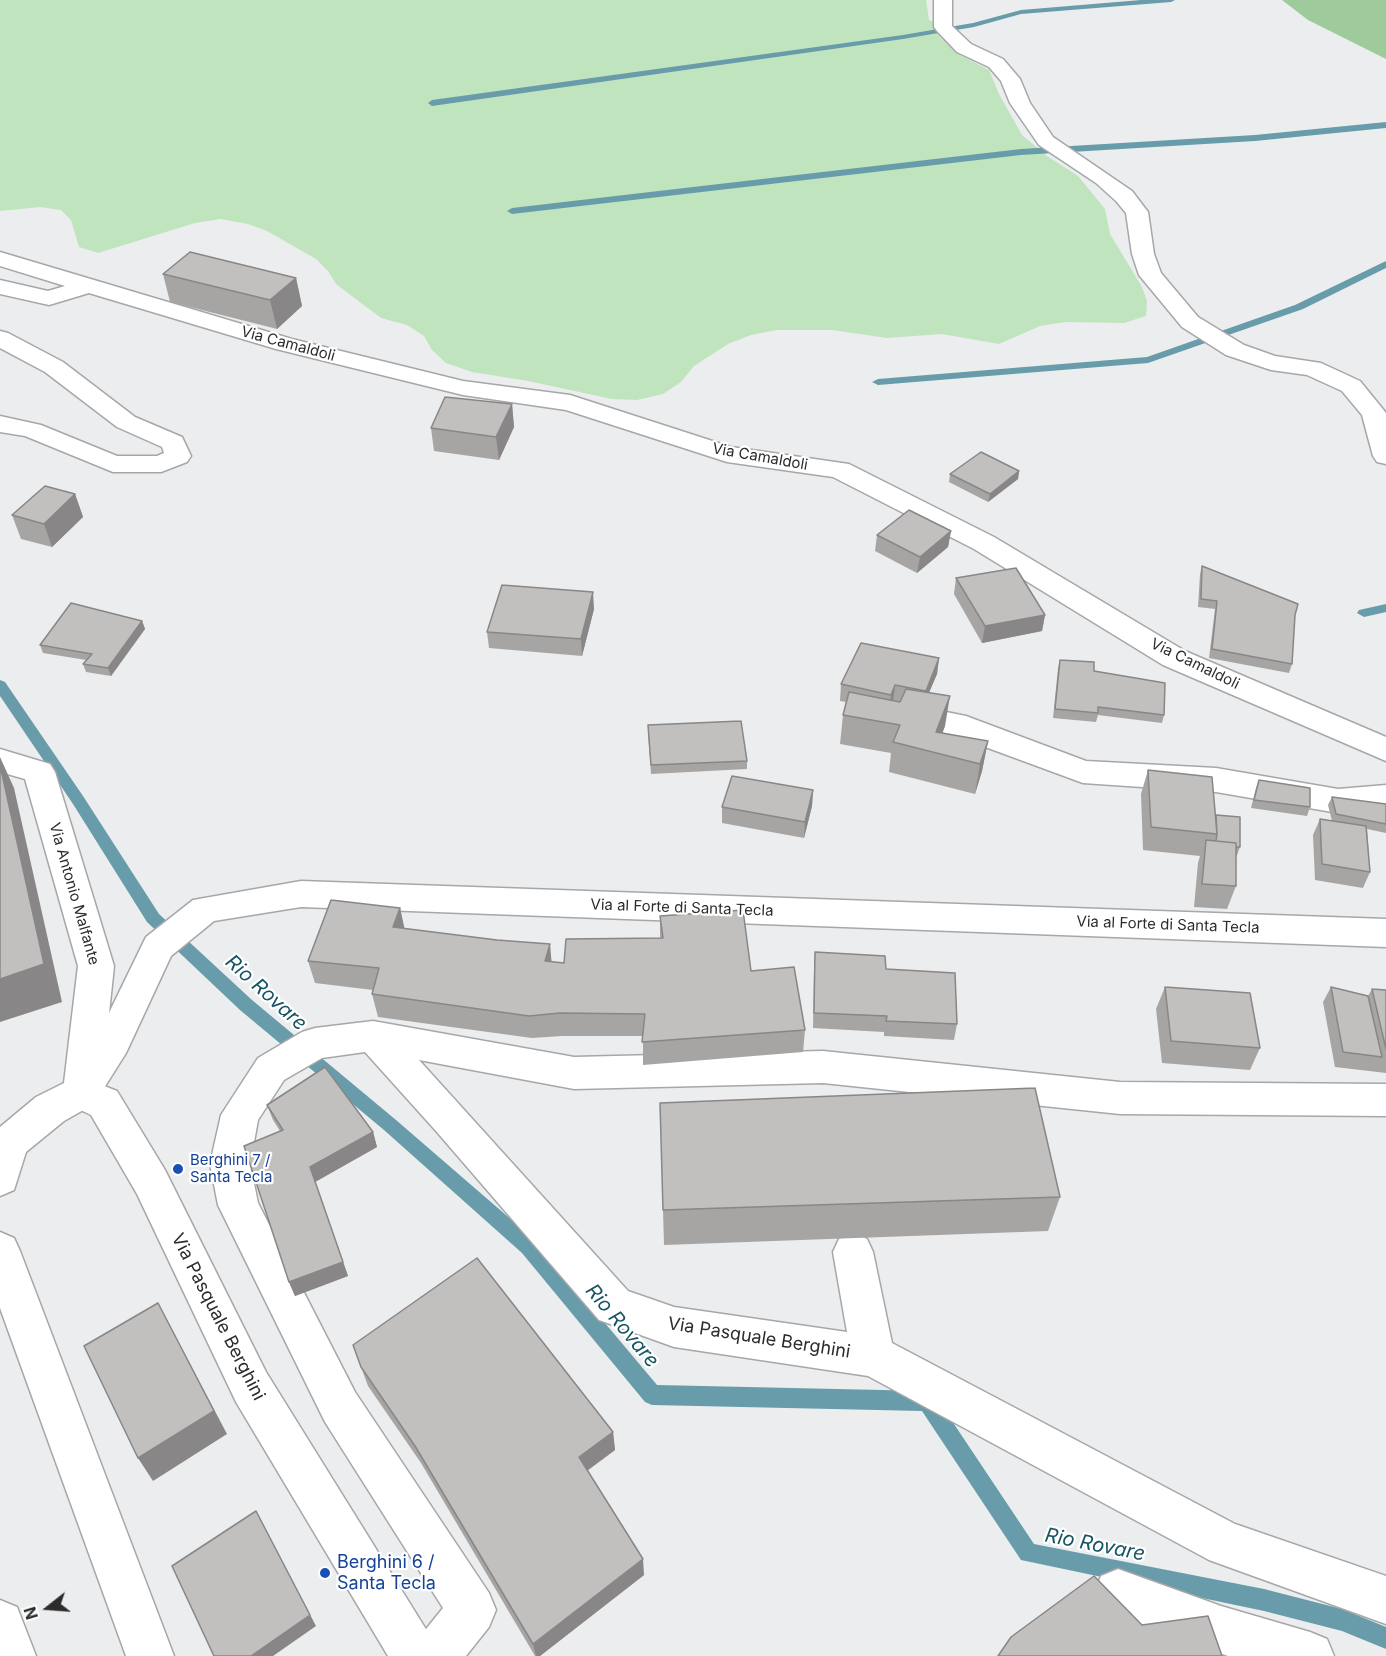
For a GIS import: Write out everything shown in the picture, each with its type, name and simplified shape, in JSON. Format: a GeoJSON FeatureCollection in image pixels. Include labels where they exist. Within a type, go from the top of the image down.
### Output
{"type":"FeatureCollection","features":[{"type":"Feature","properties":{"kind":"street"},"geometry":{"type":"LineString","coordinates":[[943,0],[943,27],[964,48],[996,63],[1010,79],[1020,103],[1047,141],[1125,196],[1137,212],[1143,254],[1150,275],[1190,322],[1234,350],[1271,363],[1312,368],[1351,386],[1374,414],[1386,456]]}},
{"type":"Feature","properties":{"kind":"street","name":"Via Camaldoli"},"geometry":{"type":"LineString","coordinates":[[0,259],[284,344],[463,388],[570,403],[727,454],[840,470],[984,543],[1174,658],[1386,750]]}},
{"type":"Feature","properties":{"kind":"street"},"geometry":{"type":"LineString","coordinates":[[0,287],[49,298],[87,286]]}},
{"type":"Feature","properties":{"kind":"street"},"geometry":{"type":"LineString","coordinates":[[0,338],[54,367],[126,422],[173,442],[178,456],[161,464],[113,464],[32,429],[0,424]]}},
{"type":"Feature","properties":{"kind":"street"},"geometry":{"type":"LineString","coordinates":[[892,721],[899,713],[955,724],[1083,772],[1216,780],[1338,801],[1386,797]]}},
{"type":"Feature","properties":{"kind":"street","name":"Via Antonio Malfante"},"geometry":{"type":"LineString","coordinates":[[0,760],[39,772],[96,966],[81,1093]]}},
{"type":"Feature","properties":{"kind":"street","name":"Via al Forte di Santa Tecla"},"geometry":{"type":"LineString","coordinates":[[81,1093],[113,1042],[158,947],[206,909],[301,894],[1386,933]]}},
{"type":"Feature","properties":{"kind":"street"},"geometry":{"type":"LineString","coordinates":[[435,1656],[472,1610],[340,1407],[238,1205],[230,1164],[240,1116],[271,1069],[315,1043],[373,1036],[574,1073],[823,1067],[1120,1098],[1386,1100]]}},
{"type":"Feature","properties":{"kind":"street","name":"Via Pasquale Berghini"},"geometry":{"type":"LineString","coordinates":[[373,1036],[450,1119],[614,1306],[674,1327],[873,1356],[1225,1544],[1386,1600]]}},
{"type":"Feature","properties":{"kind":"street"},"geometry":{"type":"LineString","coordinates":[[0,1178],[9,1143],[50,1109],[81,1093]]}},
{"type":"Feature","properties":{"kind":"street","name":"Via Pasquale Berghini"},"geometry":{"type":"LineString","coordinates":[[81,1093],[104,1104],[151,1182],[251,1387],[415,1656]]}},
{"type":"Feature","properties":{"kind":"street"},"geometry":{"type":"LineString","coordinates":[[0,1251],[150,1656]]}},
{"type":"Feature","properties":{"kind":"street","name":"Via Pasquale Berghini"},"geometry":{"type":"LineString","coordinates":[[853,1252],[873,1356]]}},
{"type":"Feature","properties":{"kind":"street"},"geometry":{"type":"LineString","coordinates":[[1118,1593],[1221,1630],[1310,1656]]}},
{"type":"Feature","properties":{"kind":"street"},"geometry":{"type":"LineString","coordinates":[[0,1624],[12,1656]]}},
{"type":"Feature","properties":{"kind":"green space"},"geometry":{"type":"Polygon","coordinates":[[[0,0],[926,0],[929,20],[943,27],[940,37],[960,55],[989,70],[999,94],[1022,135],[1047,156],[1078,176],[1105,209],[1110,234],[1142,287],[1147,301],[1146,316],[1124,323],[1065,322],[1040,326],[999,344],[942,334],[887,338],[832,330],[776,330],[751,335],[728,344],[694,366],[681,382],[663,394],[637,400],[612,399],[472,372],[446,363],[432,350],[424,336],[407,325],[381,318],[336,284],[328,271],[316,259],[267,231],[248,224],[221,219],[195,223],[98,253],[79,247],[71,220],[61,210],[40,207],[0,211],[0,0]]]}},
{"type":"Feature","properties":{"kind":"green space"},"geometry":{"type":"Polygon","coordinates":[[[1282,0],[1386,0],[1386,59],[1308,20],[1282,0]]]}},
{"type":"Feature","properties":{"kind":"building"},"geometry":{"type":"Polygon","coordinates":[[[190,252],[296,278],[270,300],[163,274],[190,252]]]}},
{"type":"Feature","properties":{"kind":"building"},"geometry":{"type":"Polygon","coordinates":[[[445,397],[512,404],[496,437],[431,428],[445,397]]]}},
{"type":"Feature","properties":{"kind":"building"},"geometry":{"type":"Polygon","coordinates":[[[981,452],[1019,471],[990,494],[950,474],[981,452]]]}},
{"type":"Feature","properties":{"kind":"building"},"geometry":{"type":"Polygon","coordinates":[[[45,486],[75,494],[44,524],[12,515],[45,486]]]}},
{"type":"Feature","properties":{"kind":"building"},"geometry":{"type":"Polygon","coordinates":[[[909,510],[951,531],[920,557],[877,535],[909,510]]]}},
{"type":"Feature","properties":{"kind":"building"},"geometry":{"type":"Polygon","coordinates":[[[1202,566],[1298,604],[1295,615],[1292,664],[1212,649],[1217,601],[1201,599],[1202,566]]]}},
{"type":"Feature","properties":{"kind":"building"},"geometry":{"type":"Polygon","coordinates":[[[1016,568],[1045,615],[985,626],[956,578],[1016,568]]]}},
{"type":"Feature","properties":{"kind":"building"},"geometry":{"type":"Polygon","coordinates":[[[502,585],[593,592],[581,639],[487,632],[502,585]]]}},
{"type":"Feature","properties":{"kind":"building"},"geometry":{"type":"Polygon","coordinates":[[[71,603],[142,621],[108,668],[83,664],[92,654],[40,645],[71,603]]]}},
{"type":"Feature","properties":{"kind":"building"},"geometry":{"type":"Polygon","coordinates":[[[861,643],[939,658],[926,691],[895,685],[891,695],[841,684],[861,643]]]}},
{"type":"Feature","properties":{"kind":"building"},"geometry":{"type":"Polygon","coordinates":[[[1060,660],[1094,662],[1094,671],[1165,683],[1164,715],[1098,707],[1098,713],[1055,709],[1060,660]]]}},
{"type":"Feature","properties":{"kind":"building"},"geometry":{"type":"Polygon","coordinates":[[[906,689],[950,696],[936,732],[988,741],[980,764],[893,742],[900,725],[843,715],[849,692],[900,702],[906,689]]]}},
{"type":"Feature","properties":{"kind":"building"},"geometry":{"type":"Polygon","coordinates":[[[741,721],[747,761],[651,765],[648,725],[741,721]]]}},
{"type":"Feature","properties":{"kind":"building"},"geometry":{"type":"Polygon","coordinates":[[[0,765],[44,964],[0,979],[0,765]]]}},
{"type":"Feature","properties":{"kind":"building"},"geometry":{"type":"Polygon","coordinates":[[[1148,770],[1212,777],[1217,834],[1151,827],[1148,770]]]}},
{"type":"Feature","properties":{"kind":"building"},"geometry":{"type":"Polygon","coordinates":[[[732,776],[813,790],[805,822],[722,807],[732,776]]]}},
{"type":"Feature","properties":{"kind":"building"},"geometry":{"type":"Polygon","coordinates":[[[1259,780],[1310,788],[1310,807],[1254,800],[1259,780]]]}},
{"type":"Feature","properties":{"kind":"building"},"geometry":{"type":"Polygon","coordinates":[[[1332,797],[1386,804],[1386,824],[1336,814],[1332,797]]]}},
{"type":"Feature","properties":{"kind":"building"},"geometry":{"type":"Polygon","coordinates":[[[1216,815],[1240,817],[1240,847],[1236,847],[1236,843],[1216,841],[1216,815]]]}},
{"type":"Feature","properties":{"kind":"building"},"geometry":{"type":"Polygon","coordinates":[[[1320,819],[1366,826],[1370,872],[1322,864],[1320,819]]]}},
{"type":"Feature","properties":{"kind":"building"},"geometry":{"type":"Polygon","coordinates":[[[1206,840],[1236,843],[1236,886],[1202,884],[1206,840]]]}},
{"type":"Feature","properties":{"kind":"building"},"geometry":{"type":"Polygon","coordinates":[[[331,900],[400,908],[393,927],[550,944],[545,961],[564,963],[566,939],[663,938],[660,916],[743,910],[751,971],[794,967],[805,1030],[642,1042],[645,1014],[560,1013],[529,1016],[372,994],[379,968],[308,961],[331,900]]]}},
{"type":"Feature","properties":{"kind":"building"},"geometry":{"type":"Polygon","coordinates":[[[815,952],[885,956],[886,969],[955,973],[957,1024],[886,1021],[887,1016],[814,1013],[815,952]]]}},
{"type":"Feature","properties":{"kind":"building"},"geometry":{"type":"Polygon","coordinates":[[[1165,987],[1250,993],[1260,1048],[1171,1041],[1165,987]]]}},
{"type":"Feature","properties":{"kind":"building"},"geometry":{"type":"Polygon","coordinates":[[[1331,987],[1368,996],[1382,1057],[1343,1052],[1331,987]]]}},
{"type":"Feature","properties":{"kind":"building"},"geometry":{"type":"Polygon","coordinates":[[[1372,989],[1386,990],[1386,1049],[1372,989]]]}},
{"type":"Feature","properties":{"kind":"building"},"geometry":{"type":"Polygon","coordinates":[[[325,1067],[373,1132],[310,1167],[343,1262],[289,1282],[244,1146],[283,1130],[267,1105],[325,1067]]]}},
{"type":"Feature","properties":{"kind":"building"},"geometry":{"type":"Polygon","coordinates":[[[1035,1088],[1060,1197],[663,1210],[660,1103],[1035,1088]]]}},
{"type":"Feature","properties":{"kind":"building"},"geometry":{"type":"Polygon","coordinates":[[[477,1258],[613,1432],[579,1457],[643,1559],[533,1644],[415,1446],[361,1367],[353,1345],[477,1258]]]}},
{"type":"Feature","properties":{"kind":"building"},"geometry":{"type":"Polygon","coordinates":[[[158,1303],[214,1411],[138,1458],[84,1346],[158,1303]]]}},
{"type":"Feature","properties":{"kind":"building"},"geometry":{"type":"Polygon","coordinates":[[[256,1511],[310,1615],[251,1656],[214,1656],[172,1566],[256,1511]]]}},
{"type":"Feature","properties":{"kind":"building"},"geometry":{"type":"Polygon","coordinates":[[[1094,1576],[1142,1625],[1208,1616],[1222,1656],[998,1656],[1011,1637],[1094,1576]]]}},
{"type":"Feature","properties":{"kind":"waterway"},"geometry":{"type":"LineString","coordinates":[[432,103],[903,37],[974,25],[1021,12],[1171,0]]}},
{"type":"Feature","properties":{"kind":"waterway"},"geometry":{"type":"LineString","coordinates":[[512,211],[1021,152],[1255,138],[1386,125]]}},
{"type":"Feature","properties":{"kind":"waterway"},"geometry":{"type":"LineString","coordinates":[[878,382],[1148,360],[1299,307],[1386,264]]}},
{"type":"Feature","properties":{"kind":"waterway"},"geometry":{"type":"LineString","coordinates":[[1364,613],[1386,608]]}},
{"type":"Feature","properties":{"kind":"waterway","name":"Rio Rovare"},"geometry":{"type":"LineString","coordinates":[[0,685],[78,800],[153,918],[246,1005],[390,1125],[529,1247],[652,1395],[927,1401],[1028,1553],[1264,1600],[1342,1620],[1386,1638]]}},
{"type":"Feature","properties":{"kind":"place","name":"Berghini 7 / Santa Tecla"},"geometry":{"type":"Point","coordinates":[178,1169]}},
{"type":"Feature","properties":{"kind":"place","name":"Berghini 6 / Santa Tecla"},"geometry":{"type":"Point","coordinates":[325,1573]}}]}
